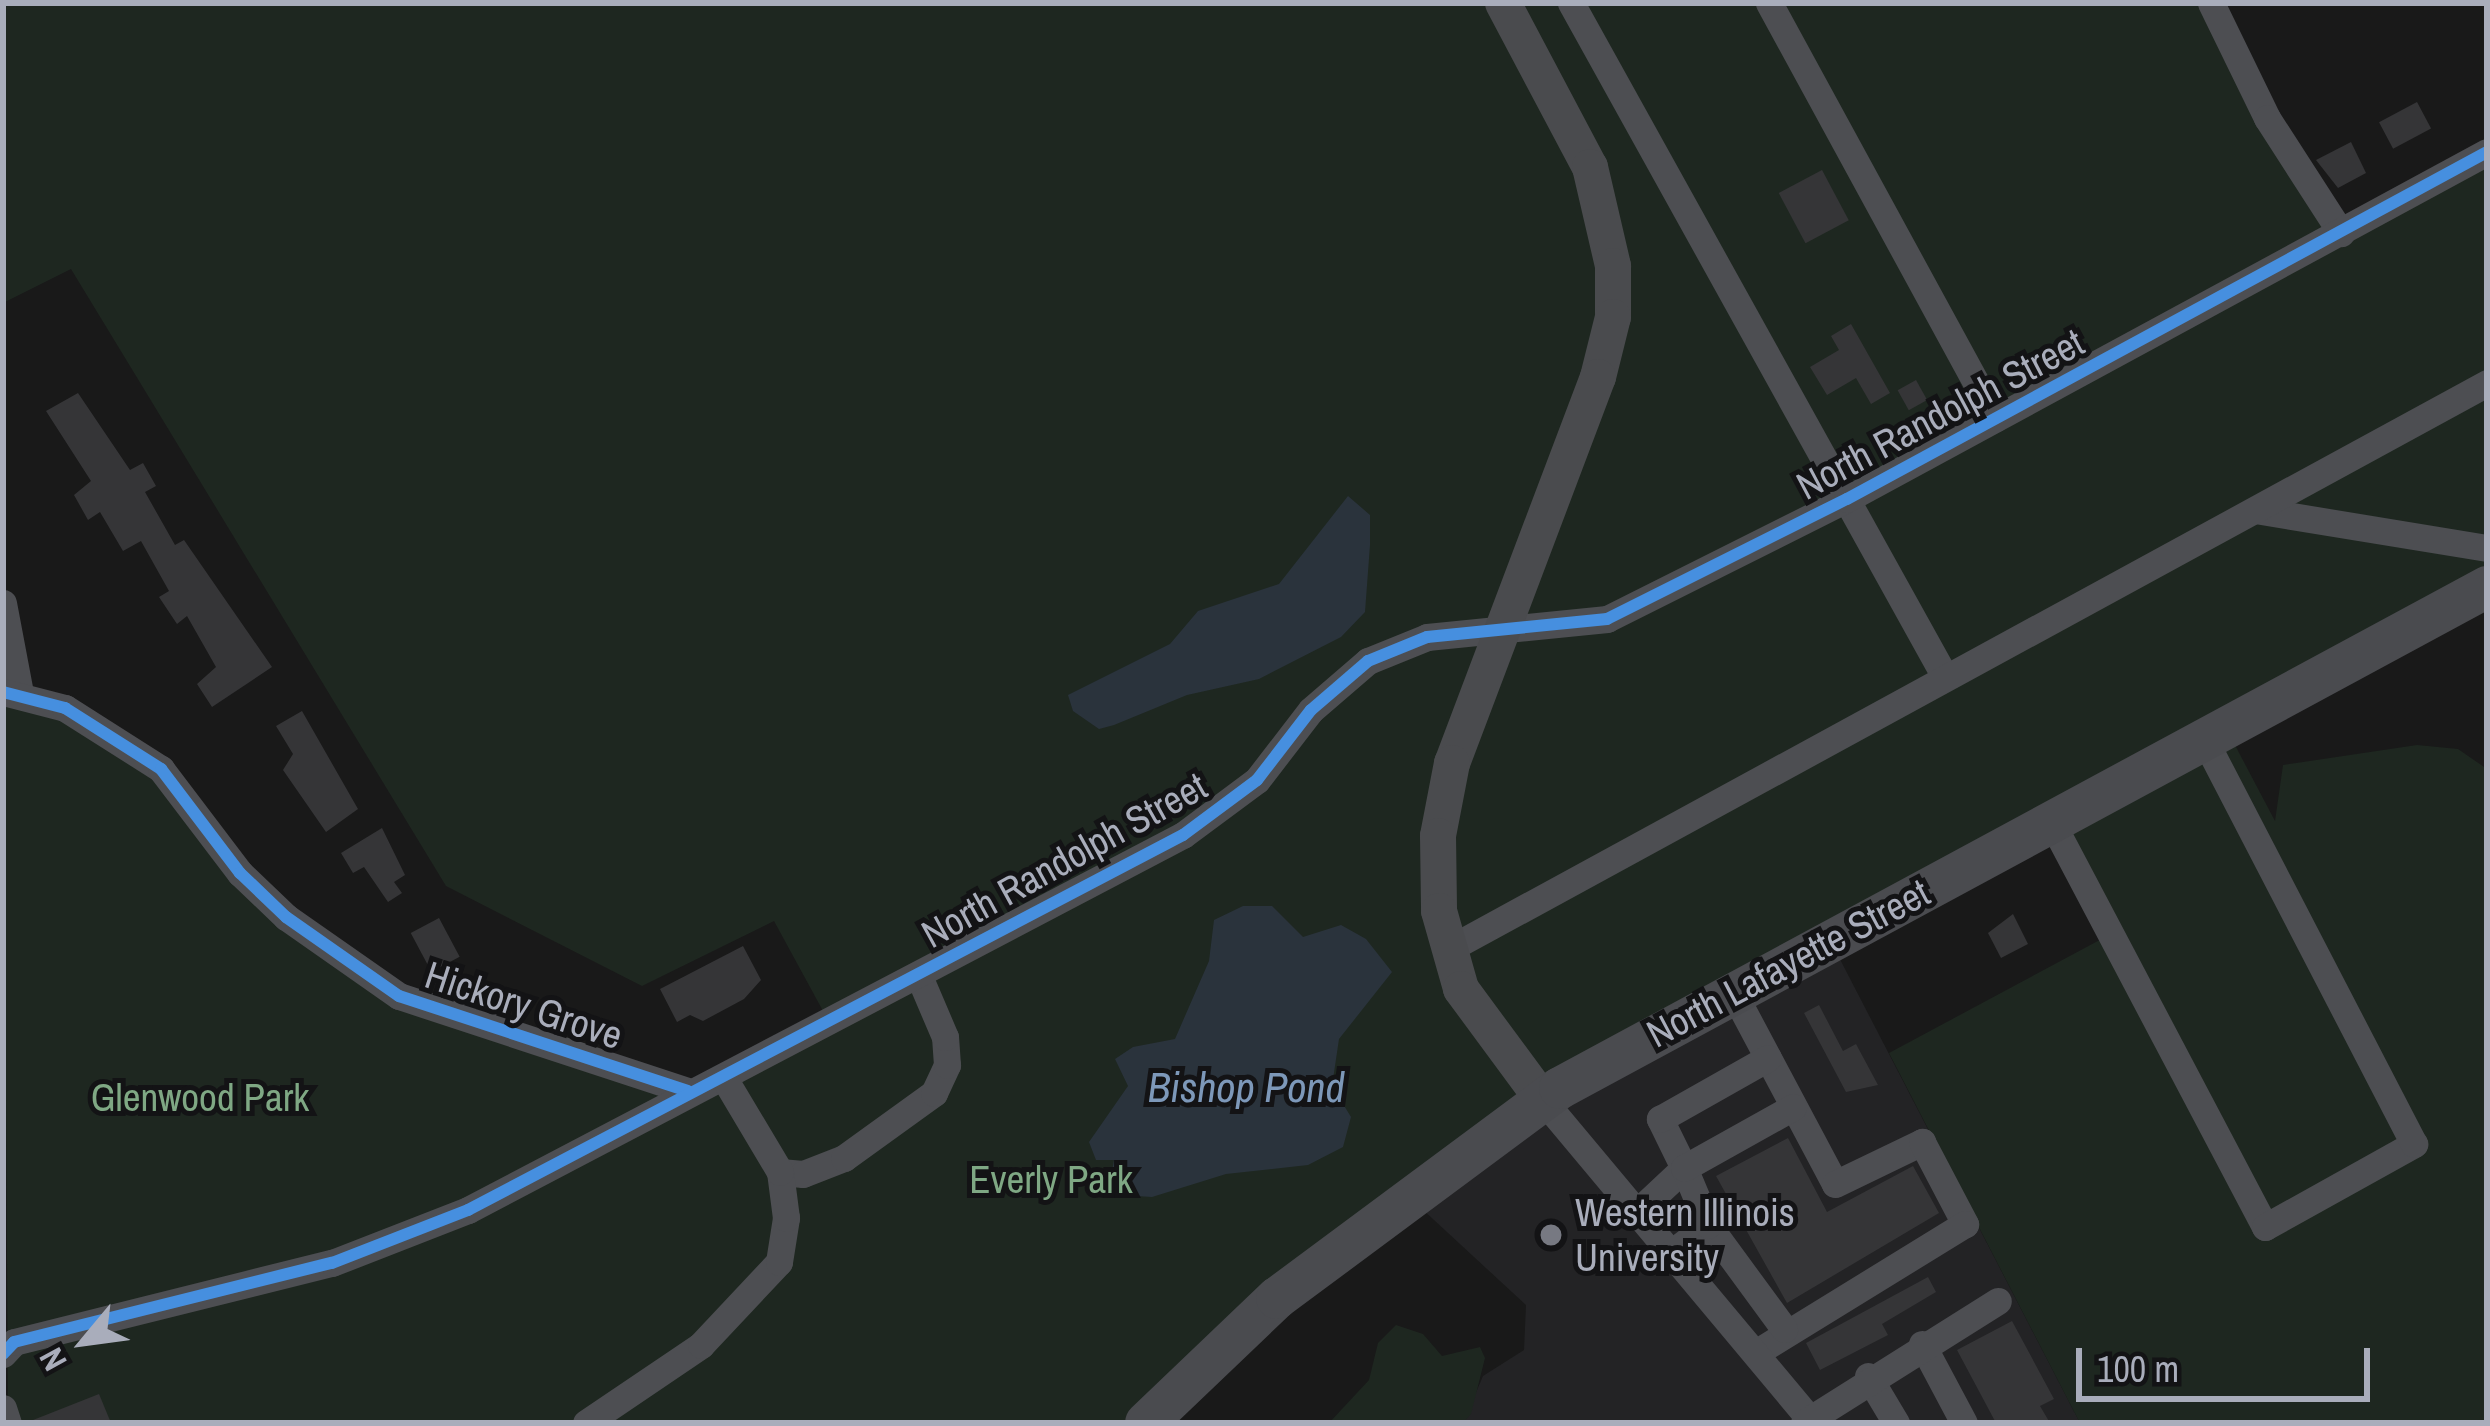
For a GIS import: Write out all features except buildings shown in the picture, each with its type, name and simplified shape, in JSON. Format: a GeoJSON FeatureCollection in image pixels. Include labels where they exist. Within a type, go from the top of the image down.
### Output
{"type":"FeatureCollection","features":[{"type":"Feature","properties":{"kind":"highway","name":"North Lafayette Street"},"geometry":{"type":"LineString","coordinates":[[1146,1423],[1277,1298],[1542,1099],[2487,587]]}},
{"type":"Feature","properties":{"kind":"main road"},"geometry":{"type":"LineString","coordinates":[[1503,3],[1594,179],[1614,292],[1598,376],[1501,631],[1441,812],[1437,886],[1447,950],[1480,1022],[1542,1099]]}},
{"type":"Feature","properties":{"kind":"street"},"geometry":{"type":"LineString","coordinates":[[1570,3],[1944,675]]}},
{"type":"Feature","properties":{"kind":"street"},"geometry":{"type":"LineString","coordinates":[[1769,3],[1995,418]]}},
{"type":"Feature","properties":{"kind":"street"},"geometry":{"type":"LineString","coordinates":[[2211,3],[2266,118],[2341,232]]}},
{"type":"Feature","properties":{"kind":"street","name":"North Randolph Street"},"geometry":{"type":"LineString","coordinates":[[3,1354],[14,1342],[384,1247],[688,1091],[724,1078],[1221,811],[1273,763],[1311,710],[1368,661],[1427,637],[1607,619],[1847,500],[2487,152]]}},
{"type":"Feature","properties":{"kind":"street"},"geometry":{"type":"LineString","coordinates":[[1447,950],[2487,383]]}},
{"type":"Feature","properties":{"kind":"street"},"geometry":{"type":"LineString","coordinates":[[2253,510],[2487,548]]}},
{"type":"Feature","properties":{"kind":"street","name":"Hickory Grove"},"geometry":{"type":"LineString","coordinates":[[3,603],[12,693],[91,722],[161,769],[240,874],[362,974],[458,1020],[688,1091]]}},
{"type":"Feature","properties":{"kind":"street"},"geometry":{"type":"LineString","coordinates":[[2051,821],[2265,1227],[2414,1144],[2204,739]]}},
{"type":"Feature","properties":{"kind":"street"},"geometry":{"type":"LineString","coordinates":[[780,1172],[803,1174],[844,1158],[934,1093],[947,1066],[945,1037],[919,976]]}},
{"type":"Feature","properties":{"kind":"street"},"geometry":{"type":"LineString","coordinates":[[1733,992],[1834,1184],[1922,1142],[1965,1224],[1784,1329],[1754,1352]]}},
{"type":"Feature","properties":{"kind":"street"},"geometry":{"type":"LineString","coordinates":[[1768,1058],[1660,1119],[1708,1225],[1784,1329]]}},
{"type":"Feature","properties":{"kind":"street"},"geometry":{"type":"LineString","coordinates":[[586,1423],[701,1346],[779,1262],[786,1218],[780,1172],[724,1078]]}},
{"type":"Feature","properties":{"kind":"street"},"geometry":{"type":"LineString","coordinates":[[1542,1099],[1809,1421],[1868,1376],[1998,1301]]}},
{"type":"Feature","properties":{"kind":"street"},"geometry":{"type":"LineString","coordinates":[[1636,1211],[1684,1168],[1793,1107]]}},
{"type":"Feature","properties":{"kind":"street"},"geometry":{"type":"LineString","coordinates":[[1671,1253],[1708,1225]]}},
{"type":"Feature","properties":{"kind":"street"},"geometry":{"type":"LineString","coordinates":[[1922,1344],[1964,1423]]}},
{"type":"Feature","properties":{"kind":"street"},"geometry":{"type":"LineString","coordinates":[[1868,1376],[1895,1423]]}},
{"type":"Feature","properties":{"kind":"street"},"geometry":{"type":"LineString","coordinates":[[3,1408],[8,1423]]}},
{"type":"Feature","properties":{"kind":"shaded area"},"geometry":{"type":"Polygon","coordinates":[[[1830,940],[2080,1423],[1463,1423],[1483,1376],[1524,1350],[1526,1305],[1408,1196],[1830,940]]]}},
{"type":"Feature","properties":{"kind":"green space"},"geometry":{"type":"Polygon","coordinates":[[[3,3],[2211,3],[2341,232],[2487,152],[2487,587],[2226,728],[2275,821],[2283,765],[2417,745],[2458,749],[2487,769],[2487,1423],[2080,1423],[1889,1053],[2109,935],[2050,822],[1560,1088],[1145,1423],[8,1423],[3,603],[20,693],[91,722],[362,974],[688,1091],[829,1022],[774,921],[642,986],[446,886],[71,269],[3,303],[3,3]]]}},
{"type":"Feature","properties":{"kind":"green space"},"geometry":{"type":"Polygon","coordinates":[[[1396,1325],[1423,1334],[1442,1356],[1480,1347],[1485,1358],[1471,1414],[1463,1423],[1329,1423],[1369,1380],[1378,1343],[1396,1325]]]}},
{"type":"Feature","properties":{"kind":"water"},"geometry":{"type":"Polygon","coordinates":[[[1348,496],[1370,515],[1370,545],[1365,612],[1341,637],[1259,679],[1187,695],[1114,725],[1099,729],[1073,711],[1068,695],[1170,644],[1198,611],[1279,584],[1348,496]]]}},
{"type":"Feature","properties":{"kind":"water","name":"Bishop Pond"},"geometry":{"type":"Polygon","coordinates":[[[1243,906],[1272,906],[1303,937],[1341,925],[1366,939],[1392,972],[1339,1039],[1332,1086],[1351,1117],[1343,1147],[1308,1165],[1226,1174],[1152,1197],[1121,1195],[1110,1183],[1114,1160],[1096,1160],[1089,1142],[1128,1086],[1115,1059],[1133,1047],[1175,1039],[1209,961],[1214,920],[1243,906]]]}},
{"type":"Feature","properties":{"kind":"cycle path"},"geometry":{"type":"LineString","coordinates":[[3,1354],[14,1342],[332,1263],[468,1210],[1183,835],[1257,780],[1311,710],[1368,661],[1427,637],[1607,619],[1847,499],[2487,152]]}},
{"type":"Feature","properties":{"kind":"cycle path"},"geometry":{"type":"LineString","coordinates":[[3,692],[65,708],[161,769],[240,873],[286,917],[399,996],[688,1091]]}},
{"type":"Feature","properties":{"kind":"place","name":"Western Illinois University"},"geometry":{"type":"Point","coordinates":[1551,1235]}},
{"type":"Feature","properties":{"kind":"park label","name":"Glenwood Park"},"geometry":{"type":"Point","coordinates":[200,1097]}},
{"type":"Feature","properties":{"kind":"park label","name":"Everly Park"},"geometry":{"type":"Point","coordinates":[1051,1179]}}]}
